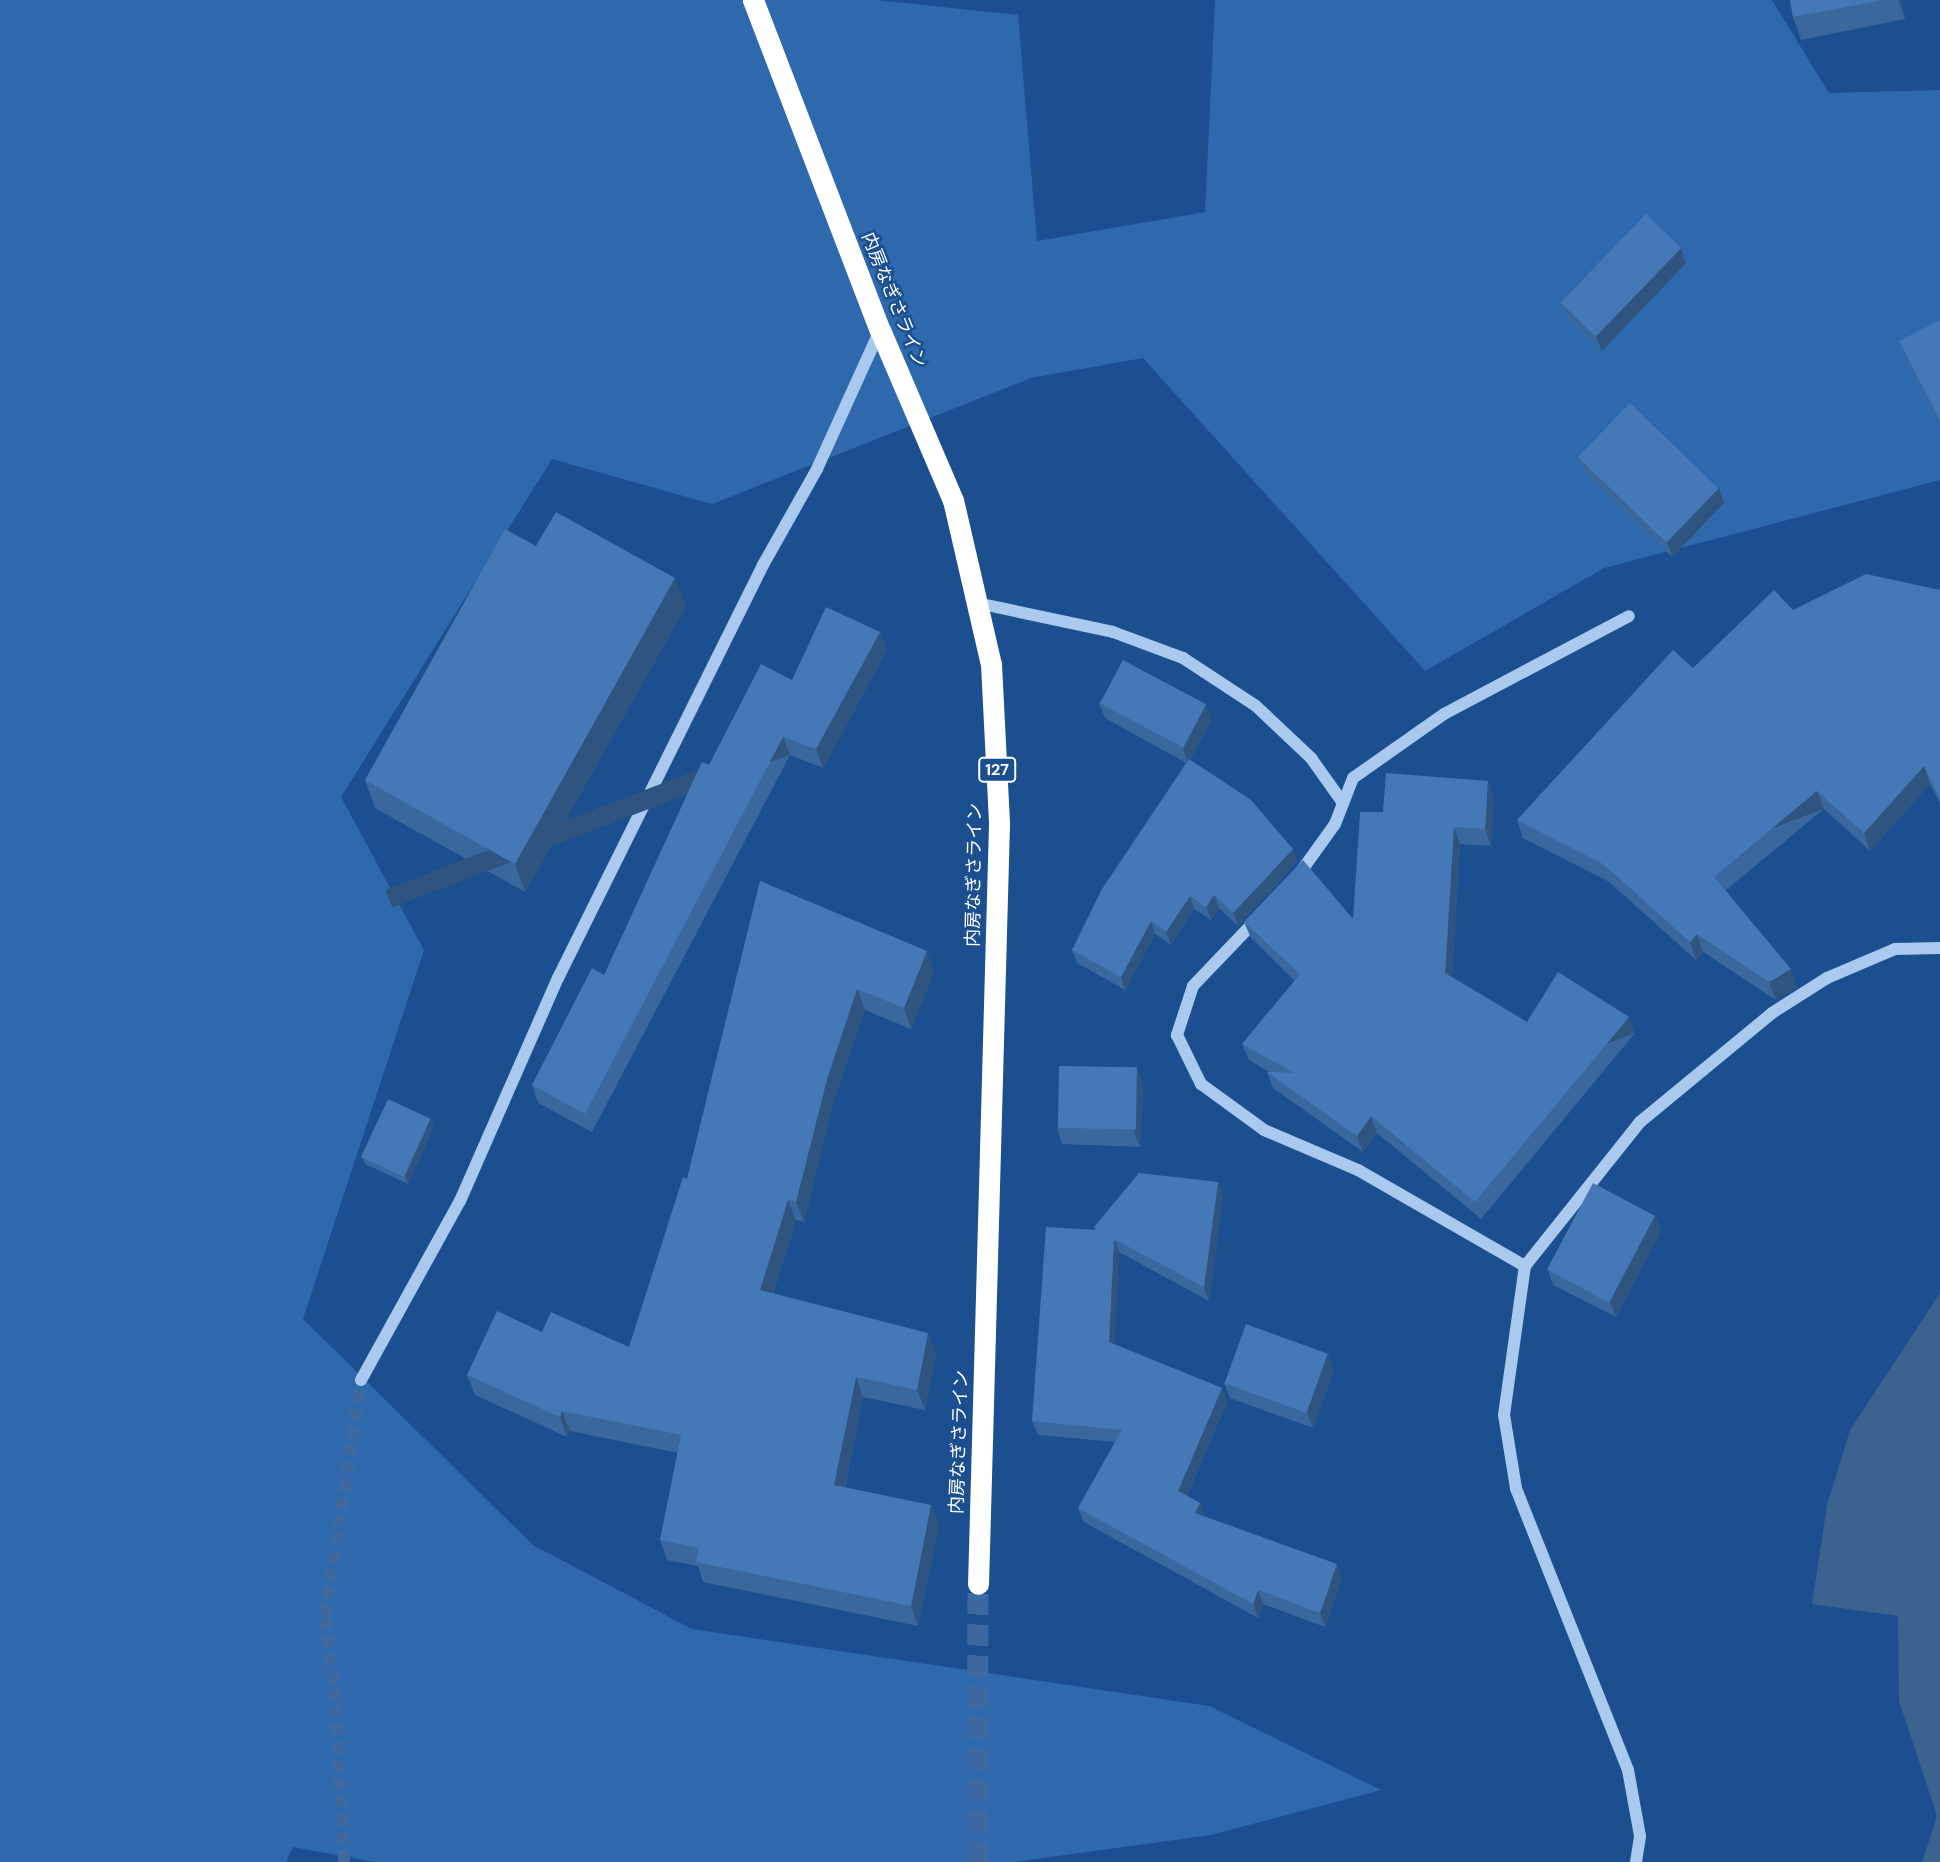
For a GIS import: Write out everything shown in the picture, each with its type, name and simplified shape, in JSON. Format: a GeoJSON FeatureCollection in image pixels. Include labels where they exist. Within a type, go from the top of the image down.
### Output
{"type":"FeatureCollection","features":[{"type":"Feature","properties":{"kind":"highway","name":"内房なぎさライン"},"geometry":{"type":"LineString","coordinates":[[754,0],[880,330],[953,500],[991,664],[999,824],[978,1584]]}},
{"type":"Feature","properties":{"kind":"street"},"geometry":{"type":"LineString","coordinates":[[361,1380],[460,1201],[558,978],[763,565],[817,468],[880,330]]}},
{"type":"Feature","properties":{"kind":"street"},"geometry":{"type":"LineString","coordinates":[[977,603],[1112,632],[1183,658],[1256,706],[1311,758],[1343,803]]}},
{"type":"Feature","properties":{"kind":"street"},"geometry":{"type":"LineString","coordinates":[[1289,885],[1335,824],[1353,778],[1444,714],[1629,615]]}},
{"type":"Feature","properties":{"kind":"street"},"geometry":{"type":"LineString","coordinates":[[1270,905],[1192,986],[1177,1035],[1201,1084],[1264,1130],[1358,1170],[1525,1266]]}},
{"type":"Feature","properties":{"kind":"street"},"geometry":{"type":"LineString","coordinates":[[1636,1862],[1640,1836],[1628,1770],[1516,1488],[1504,1415],[1525,1266],[1640,1122],[1772,1013],[1827,978],[1895,949],[1940,947]]}},
{"type":"Feature","properties":{"kind":"shaded area"},"geometry":{"type":"Polygon","coordinates":[[[0,0],[877,0],[1018,15],[1037,241],[1205,212],[1215,0],[1772,0],[1829,93],[1940,90],[1940,480],[1604,568],[1425,671],[1143,358],[1031,378],[712,504],[552,459],[341,797],[424,950],[303,1319],[533,1545],[692,1629],[1209,1706],[1381,1790],[1211,1835],[1014,1862],[375,1862],[293,1847],[286,1862],[0,1862],[0,0]]]}},
{"type":"Feature","properties":{"kind":"shaded area"},"geometry":{"type":"Polygon","coordinates":[[[1940,1293],[1940,1862],[1922,1862],[1937,1816],[1899,1701],[1898,1616],[1812,1604],[1827,1505],[1850,1430],[1940,1293]]]}},
{"type":"Feature","properties":{"kind":"building"},"geometry":{"type":"Polygon","coordinates":[[[1790,0],[1884,0],[1793,17],[1790,0]]]}},
{"type":"Feature","properties":{"kind":"building"},"geometry":{"type":"Polygon","coordinates":[[[1646,214],[1681,248],[1596,337],[1561,302],[1646,214]]]}},
{"type":"Feature","properties":{"kind":"building"},"geometry":{"type":"Polygon","coordinates":[[[1940,320],[1940,420],[1899,341],[1940,320]]]}},
{"type":"Feature","properties":{"kind":"building"},"geometry":{"type":"Polygon","coordinates":[[[1630,403],[1718,488],[1666,542],[1578,457],[1630,403]]]}},
{"type":"Feature","properties":{"kind":"building"},"geometry":{"type":"Polygon","coordinates":[[[556,512],[675,578],[515,864],[365,780],[505,529],[536,546],[556,512]]]}},
{"type":"Feature","properties":{"kind":"building"},"geometry":{"type":"Polygon","coordinates":[[[1866,574],[1940,590],[1940,799],[1924,766],[1864,833],[1817,791],[1714,877],[1791,969],[1769,982],[1697,934],[1690,942],[1603,864],[1517,820],[1673,650],[1693,668],[1774,590],[1793,610],[1866,574]]]}},
{"type":"Feature","properties":{"kind":"building"},"geometry":{"type":"Polygon","coordinates":[[[826,607],[880,632],[816,749],[783,737],[585,1114],[532,1085],[592,968],[604,975],[702,762],[709,765],[761,664],[792,680],[826,607]]]}},
{"type":"Feature","properties":{"kind":"building"},"geometry":{"type":"Polygon","coordinates":[[[1123,660],[1206,704],[1183,747],[1100,703],[1123,660]]]}},
{"type":"Feature","properties":{"kind":"building"},"geometry":{"type":"Polygon","coordinates":[[[1189,759],[1251,800],[1293,849],[1233,913],[1214,895],[1206,907],[1190,896],[1166,932],[1151,921],[1121,977],[1072,950],[1102,889],[1189,759]]]}},
{"type":"Feature","properties":{"kind":"building"},"geometry":{"type":"Polygon","coordinates":[[[1386,773],[1488,781],[1485,829],[1454,827],[1445,973],[1527,1022],[1558,972],[1629,1017],[1475,1202],[1371,1116],[1357,1136],[1267,1072],[1294,1073],[1242,1044],[1300,974],[1244,922],[1303,860],[1353,919],[1360,812],[1383,812],[1386,773]]]}},
{"type":"Feature","properties":{"kind":"building"},"geometry":{"type":"Polygon","coordinates":[[[760,881],[927,951],[904,1008],[857,989],[827,1079],[796,1202],[788,1200],[760,1290],[928,1333],[917,1390],[856,1377],[834,1485],[931,1505],[911,1606],[696,1562],[699,1548],[660,1540],[681,1435],[562,1411],[560,1417],[467,1375],[497,1311],[542,1332],[551,1312],[629,1347],[683,1177],[687,1179],[760,881]]]}},
{"type":"Feature","properties":{"kind":"building"},"geometry":{"type":"Polygon","coordinates":[[[1059,1066],[1137,1067],[1136,1129],[1058,1128],[1059,1066]]]}},
{"type":"Feature","properties":{"kind":"building"},"geometry":{"type":"Polygon","coordinates":[[[388,1099],[431,1119],[404,1177],[361,1157],[388,1099]]]}},
{"type":"Feature","properties":{"kind":"building"},"geometry":{"type":"Polygon","coordinates":[[[1139,1173],[1218,1182],[1204,1287],[1114,1239],[1109,1342],[1222,1388],[1178,1491],[1200,1503],[1195,1513],[1337,1564],[1320,1613],[1258,1590],[1253,1604],[1078,1508],[1122,1430],[1032,1421],[1046,1227],[1098,1230],[1094,1227],[1139,1173]]]}},
{"type":"Feature","properties":{"kind":"building"},"geometry":{"type":"Polygon","coordinates":[[[1593,1183],[1655,1216],[1609,1302],[1547,1270],[1593,1183]]]}},
{"type":"Feature","properties":{"kind":"building"},"geometry":{"type":"Polygon","coordinates":[[[1246,1324],[1328,1354],[1306,1413],[1224,1383],[1246,1324]]]}},
{"type":"Feature","properties":{"kind":"tunnel"},"geometry":{"type":"LineString","coordinates":[[344,1862],[334,1683],[325,1616],[361,1380]]}},
{"type":"Feature","properties":{"kind":"tunnel"},"geometry":{"type":"LineString","coordinates":[[977,1862],[978,1584]]}}]}
